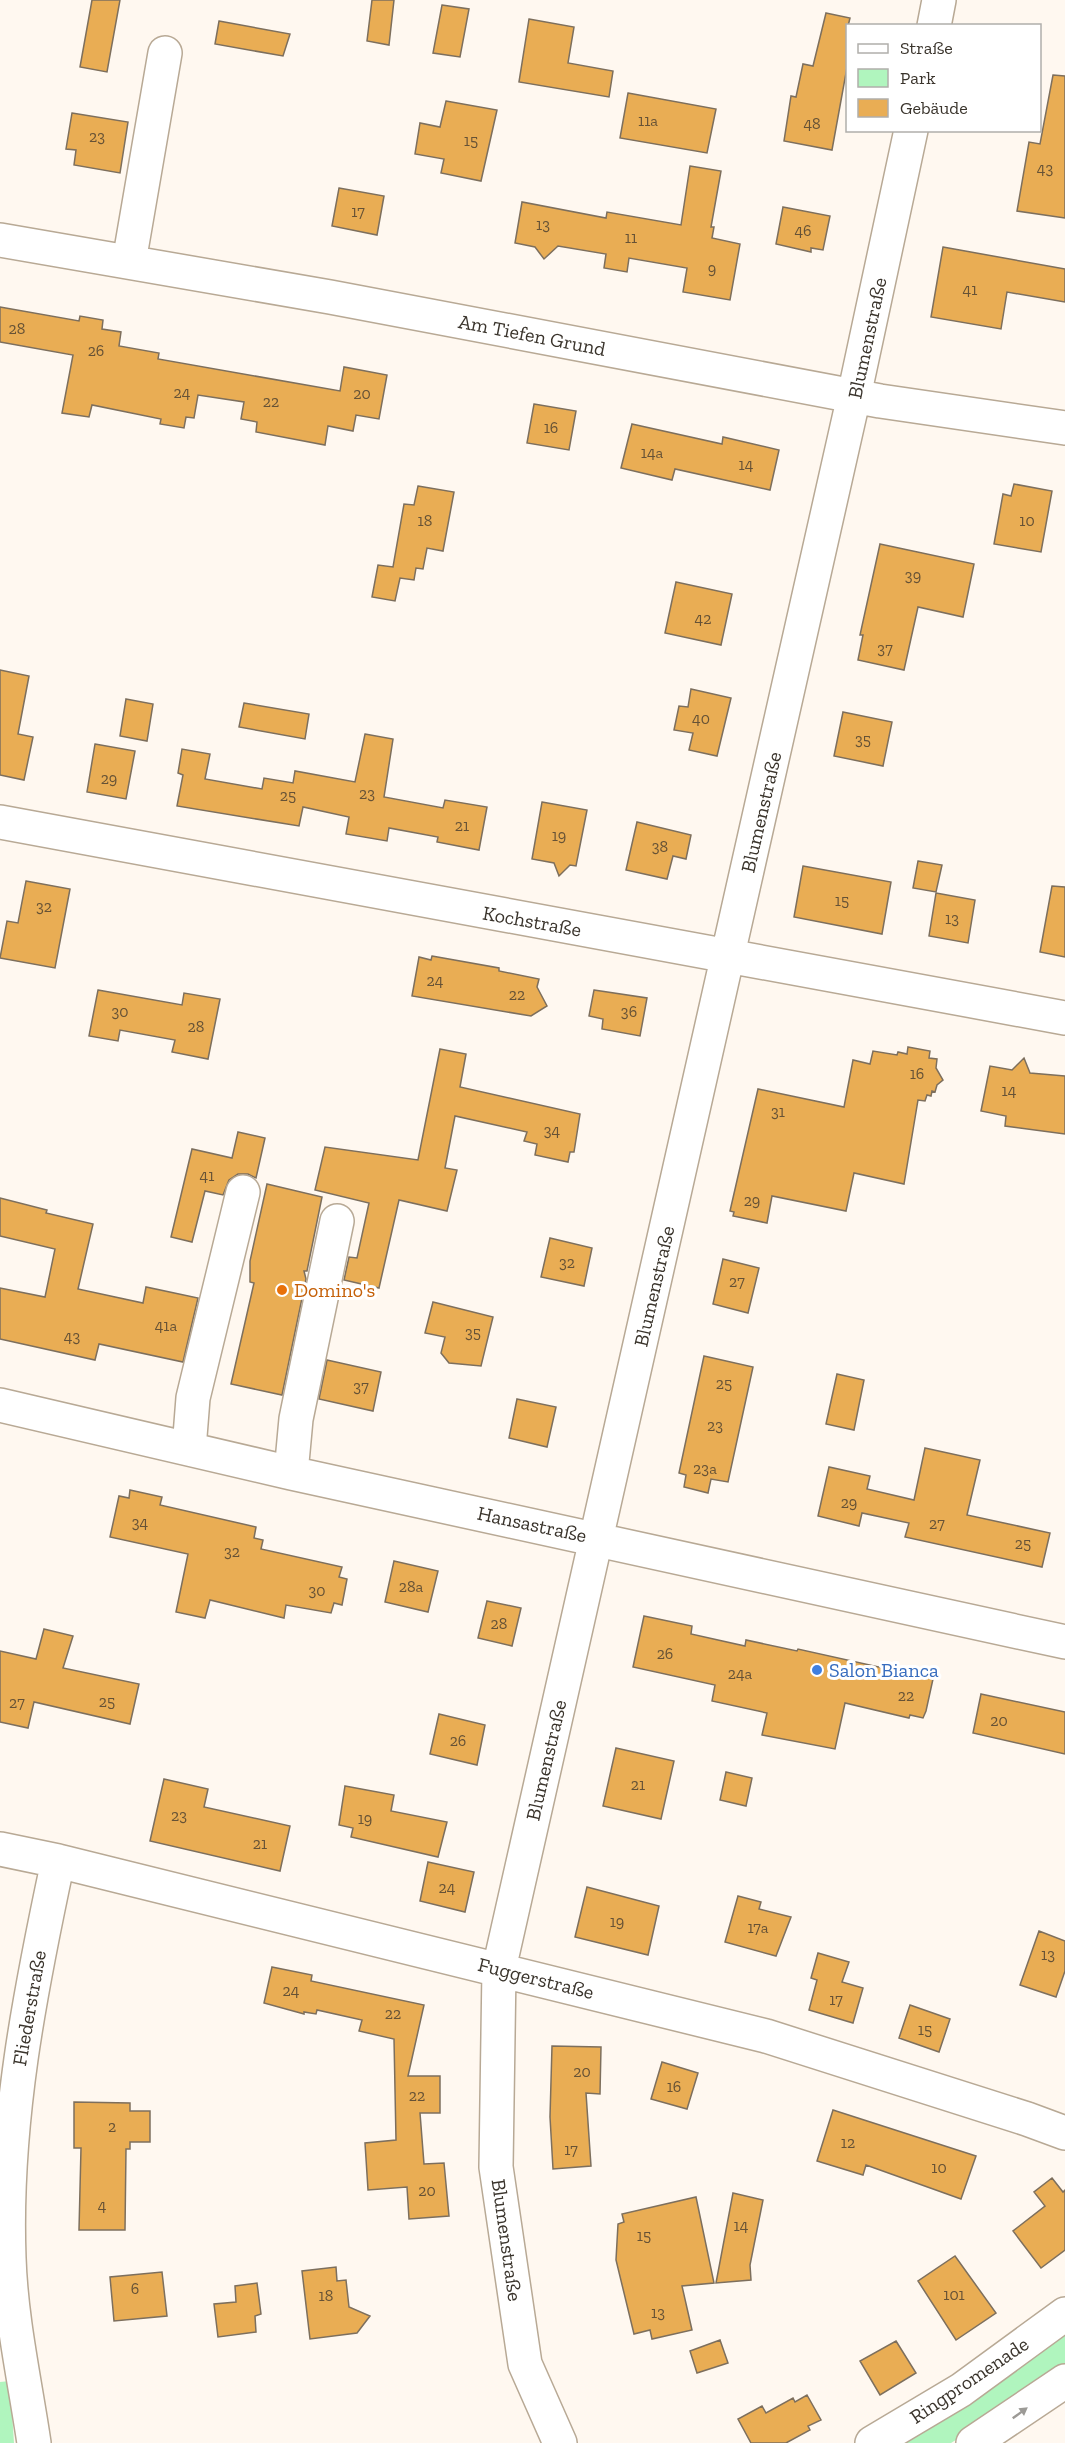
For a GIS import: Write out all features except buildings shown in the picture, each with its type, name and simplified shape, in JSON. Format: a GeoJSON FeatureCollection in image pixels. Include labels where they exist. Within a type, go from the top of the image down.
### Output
{"type":"FeatureCollection","features":[{"type":"Feature","properties":{"kind":"street"},"geometry":{"type":"LineString","coordinates":[[934,24],[939,0]]}},
{"type":"Feature","properties":{"kind":"street"},"geometry":{"type":"LineString","coordinates":[[129,262],[165,54]]}},
{"type":"Feature","properties":{"kind":"street","name":"Blumenstraße"},"geometry":{"type":"LineString","coordinates":[[560,2443],[525,2364],[496,2167],[499,1969],[854,396],[911,132]]}},
{"type":"Feature","properties":{"kind":"street","name":"Am Tiefen Grund"},"geometry":{"type":"LineString","coordinates":[[0,240],[854,396],[1065,428]]}},
{"type":"Feature","properties":{"kind":"street","name":"Kochstraße"},"geometry":{"type":"LineString","coordinates":[[0,822],[1065,1018]]}},
{"type":"Feature","properties":{"kind":"street"},"geometry":{"type":"LineString","coordinates":[[189,1449],[193,1398],[243,1192]]}},
{"type":"Feature","properties":{"kind":"street"},"geometry":{"type":"LineString","coordinates":[[291,1473],[296,1419],[337,1221]]}},
{"type":"Feature","properties":{"kind":"street","name":"Hansastraße"},"geometry":{"type":"LineString","coordinates":[[0,1405],[291,1473],[1065,1642]]}},
{"type":"Feature","properties":{"kind":"street","name":"Fuggerstraße"},"geometry":{"type":"LineString","coordinates":[[0,1849],[58,1861],[766,2036],[1027,2118],[1065,2133]]}},
{"type":"Feature","properties":{"kind":"street","name":"Fliederstraße"},"geometry":{"type":"LineString","coordinates":[[34,2443],[9,2259],[10,2129],[29,1996],[58,1861]]}},
{"type":"Feature","properties":{"kind":"street","name":"Ringpromenade"},"geometry":{"type":"LineString","coordinates":[[872,2443],[961,2390],[1065,2314]]}},
{"type":"Feature","properties":{"kind":"street"},"geometry":{"type":"LineString","coordinates":[[973,2443],[1065,2381]]}},
{"type":"Feature","properties":{"kind":"green space"},"geometry":{"type":"Polygon","coordinates":[[[1065,2331],[1065,2370],[1049,2381],[951,2443],[896,2443],[1065,2331]]]}},
{"type":"Feature","properties":{"kind":"green space"},"geometry":{"type":"Polygon","coordinates":[[[10,2381],[14,2443],[0,2443],[0,2382],[10,2381]]]}},
{"type":"Feature","properties":{"kind":"place","name":"Domino's"},"geometry":{"type":"Point","coordinates":[282,1290]}},
{"type":"Feature","properties":{"kind":"place","name":"Salon Bianca"},"geometry":{"type":"Point","coordinates":[817,1670]}}]}
